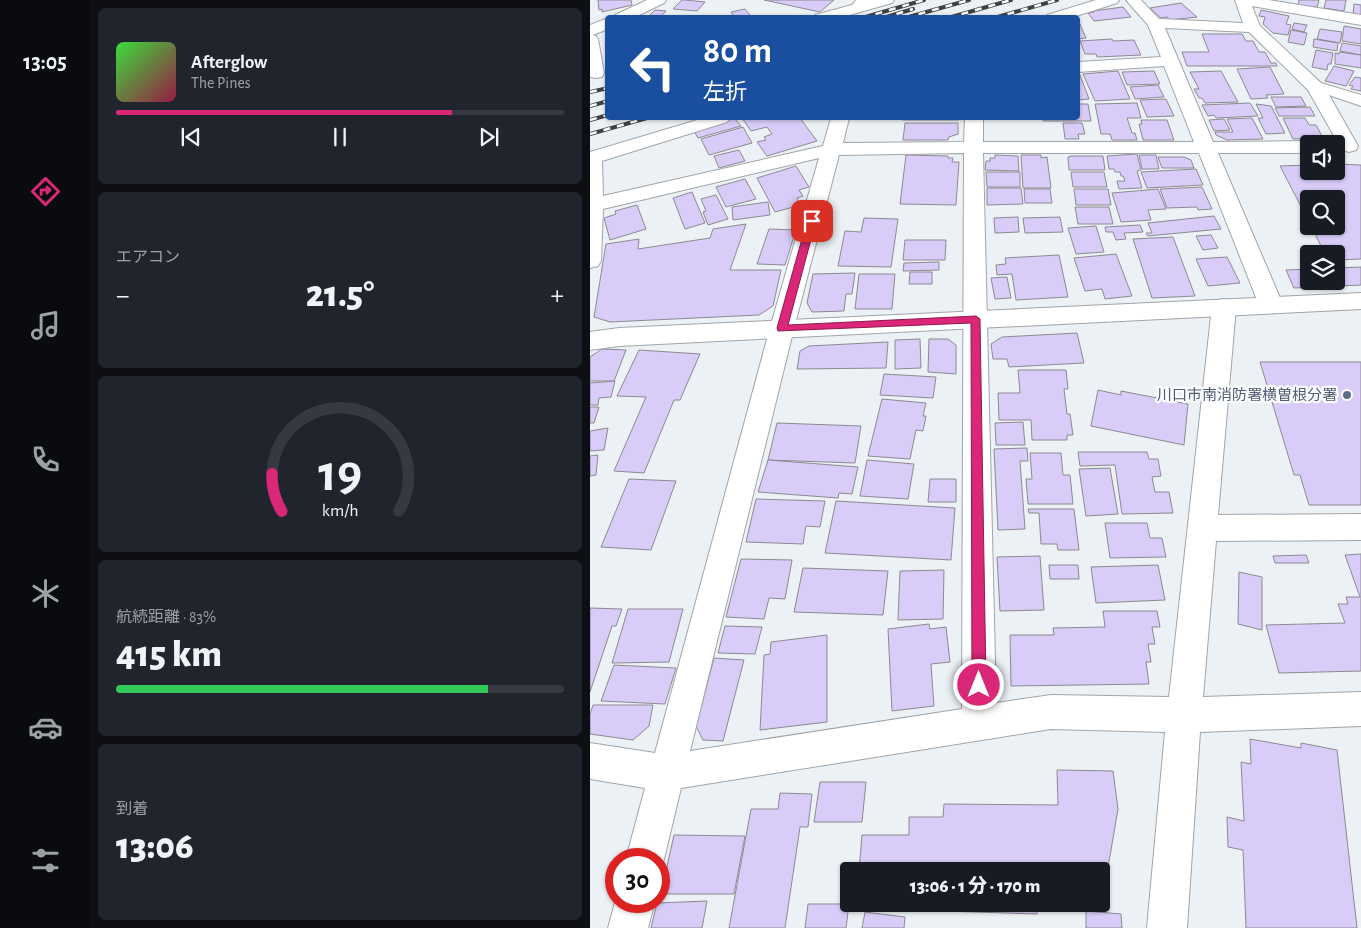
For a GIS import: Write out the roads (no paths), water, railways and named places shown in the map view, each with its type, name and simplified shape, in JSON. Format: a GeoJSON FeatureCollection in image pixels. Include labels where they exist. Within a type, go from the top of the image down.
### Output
{"type":"FeatureCollection","features":[{"type":"Feature","properties":{"kind":"street"},"geometry":{"type":"LineString","coordinates":[[626,15],[659,0]]}},
{"type":"Feature","properties":{"kind":"street"},"geometry":{"type":"LineString","coordinates":[[829,15],[862,4],[887,0]]}},
{"type":"Feature","properties":{"kind":"street"},"geometry":{"type":"LineString","coordinates":[[1062,15],[1112,0]]}},
{"type":"Feature","properties":{"kind":"street"},"geometry":{"type":"LineString","coordinates":[[1132,0],[1155,23],[1271,304]]}},
{"type":"Feature","properties":{"kind":"street"},"geometry":{"type":"LineString","coordinates":[[1349,146],[1315,87],[1253,28],[1242,0],[1361,20]]}},
{"type":"Feature","properties":{"kind":"street"},"geometry":{"type":"LineString","coordinates":[[1155,23],[1253,28]]}},
{"type":"Feature","properties":{"kind":"street"},"geometry":{"type":"LineString","coordinates":[[590,31],[605,24]]}},
{"type":"Feature","properties":{"kind":"street"},"geometry":{"type":"LineString","coordinates":[[590,39],[598,73]]}},
{"type":"Feature","properties":{"kind":"street"},"geometry":{"type":"LineString","coordinates":[[1080,67],[1170,61]]}},
{"type":"Feature","properties":{"kind":"street"},"geometry":{"type":"LineString","coordinates":[[1315,87],[1344,94],[1361,101]]}},
{"type":"Feature","properties":{"kind":"street"},"geometry":{"type":"LineString","coordinates":[[590,261],[594,205],[591,157],[714,120]]}},
{"type":"Feature","properties":{"kind":"street"},"geometry":{"type":"LineString","coordinates":[[648,848],[782,328],[839,120]]}},
{"type":"Feature","properties":{"kind":"street"},"geometry":{"type":"LineString","coordinates":[[974,120],[979,724]]}},
{"type":"Feature","properties":{"kind":"street"},"geometry":{"type":"LineString","coordinates":[[594,205],[832,149],[1300,147]]}},
{"type":"Feature","properties":{"kind":"street"},"geometry":{"type":"LineString","coordinates":[[590,341],[619,337],[782,328],[1361,301]]}},
{"type":"Feature","properties":{"kind":"street"},"geometry":{"type":"LineString","coordinates":[[1167,928],[1184,715],[1224,307]]}},
{"type":"Feature","properties":{"kind":"street"},"geometry":{"type":"LineString","coordinates":[[1203,528],[1361,527]]}},
{"type":"Feature","properties":{"kind":"street"},"geometry":{"type":"LineString","coordinates":[[590,761],[666,773],[1051,712],[1184,715],[1361,709]]}},
{"type":"Feature","properties":{"kind":"street"},"geometry":{"type":"LineString","coordinates":[[628,928],[632,913]]}},
{"type":"Feature","properties":{"kind":"railway"},"geometry":{"type":"LineString","coordinates":[[872,15],[924,0]]}},
{"type":"Feature","properties":{"kind":"railway"},"geometry":{"type":"LineString","coordinates":[[916,15],[969,0]]}},
{"type":"Feature","properties":{"kind":"railway"},"geometry":{"type":"LineString","coordinates":[[958,15],[1011,0]]}},
{"type":"Feature","properties":{"kind":"railway"},"geometry":{"type":"LineString","coordinates":[[1004,15],[1057,0]]}},
{"type":"Feature","properties":{"kind":"railway"},"geometry":{"type":"LineString","coordinates":[[893,15],[913,9]]}},
{"type":"Feature","properties":{"kind":"railway"},"geometry":{"type":"LineString","coordinates":[[590,92],[605,89]]}},
{"type":"Feature","properties":{"kind":"railway"},"geometry":{"type":"LineString","coordinates":[[590,106],[605,102]]}},
{"type":"Feature","properties":{"kind":"railway"},"geometry":{"type":"LineString","coordinates":[[590,120],[605,116]]}},
{"type":"Feature","properties":{"kind":"railway"},"geometry":{"type":"LineString","coordinates":[[590,134],[640,120]]}},
{"type":"Feature","properties":{"kind":"place","name":"川口市南消防署横曽根分署"},"geometry":{"type":"Point","coordinates":[1347,395]}}]}
